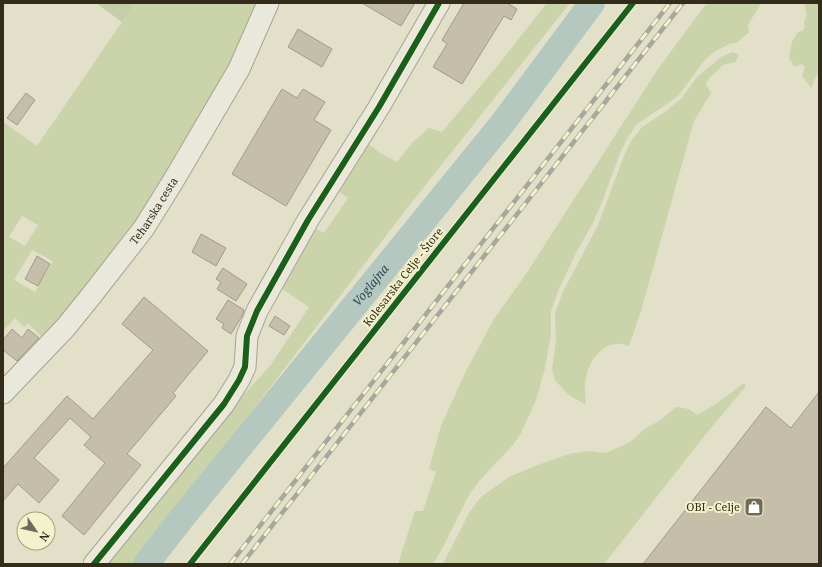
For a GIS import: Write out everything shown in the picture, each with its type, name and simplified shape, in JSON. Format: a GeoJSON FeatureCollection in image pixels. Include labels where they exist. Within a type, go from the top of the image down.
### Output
{"type":"FeatureCollection","features":[{"type":"Feature","properties":{"kind":"street","name":"Teharska cesta"},"geometry":{"type":"LineString","coordinates":[[3,393],[66,327],[144,228],[187,159],[239,69],[268,3]]}},
{"type":"Feature","properties":{"kind":"street"},"geometry":{"type":"LineString","coordinates":[[94,564],[224,404],[239,380],[245,367],[247,336],[257,311],[308,220],[379,107],[439,3]]}},
{"type":"Feature","properties":{"kind":"green space"},"geometry":{"type":"Polygon","coordinates":[[[96,3],[135,3],[122,22],[96,3]]]}},
{"type":"Feature","properties":{"kind":"green space"},"geometry":{"type":"Polygon","coordinates":[[[135,3],[260,3],[231,70],[172,171],[116,251],[43,338],[28,323],[24,327],[15,318],[3,331],[3,122],[37,146],[135,3]],[[22,216],[9,237],[25,246],[38,225],[22,216]],[[32,250],[14,280],[35,292],[53,261],[32,250]]]}},
{"type":"Feature","properties":{"kind":"green space"},"geometry":{"type":"Polygon","coordinates":[[[547,3],[570,3],[408,207],[135,564],[108,564],[234,405],[270,366],[309,307],[278,286],[311,226],[324,233],[348,198],[334,188],[358,147],[370,145],[380,153],[397,162],[413,142],[429,128],[442,132],[499,64],[547,3]]]}},
{"type":"Feature","properties":{"kind":"green space"},"geometry":{"type":"Polygon","coordinates":[[[707,3],[761,3],[748,25],[749,32],[738,42],[729,44],[714,52],[704,61],[678,96],[637,124],[628,137],[620,153],[593,223],[577,251],[558,291],[551,311],[551,334],[545,368],[536,400],[521,433],[512,446],[479,481],[469,495],[433,564],[398,564],[415,511],[423,511],[436,472],[429,469],[441,426],[466,371],[494,319],[524,277],[656,72],[707,3]]]}},
{"type":"Feature","properties":{"kind":"green space"},"geometry":{"type":"Polygon","coordinates":[[[804,3],[819,3],[819,70],[811,88],[802,75],[805,67],[801,64],[794,67],[789,58],[792,42],[798,32],[802,31],[805,27],[804,21],[807,15],[804,3]]]}},
{"type":"Feature","properties":{"kind":"green space"},"geometry":{"type":"Polygon","coordinates":[[[733,52],[739,55],[735,62],[723,65],[709,78],[706,85],[711,93],[694,121],[641,311],[629,346],[619,344],[608,346],[596,355],[586,375],[586,405],[569,395],[561,387],[555,380],[552,369],[556,341],[555,313],[563,292],[598,225],[631,141],[642,127],[665,112],[681,99],[697,77],[721,57],[733,52]]]}},
{"type":"Feature","properties":{"kind":"green space"},"geometry":{"type":"Polygon","coordinates":[[[744,383],[746,386],[706,434],[604,564],[443,564],[469,513],[481,497],[509,477],[569,454],[589,451],[606,453],[630,442],[646,428],[661,420],[676,407],[689,409],[697,415],[744,383]]]}},
{"type":"Feature","properties":{"kind":"building"},"geometry":{"type":"Polygon","coordinates":[[[362,3],[415,3],[401,26],[362,3]]]}},
{"type":"Feature","properties":{"kind":"building"},"geometry":{"type":"Polygon","coordinates":[[[464,3],[507,3],[517,9],[511,20],[504,16],[462,84],[433,67],[447,44],[442,40],[464,3]]]}},
{"type":"Feature","properties":{"kind":"building"},"geometry":{"type":"Polygon","coordinates":[[[298,29],[332,49],[322,67],[288,47],[298,29]]]}},
{"type":"Feature","properties":{"kind":"building"},"geometry":{"type":"Polygon","coordinates":[[[282,89],[297,98],[303,89],[325,102],[314,120],[331,130],[286,206],[232,174],[282,89]]]}},
{"type":"Feature","properties":{"kind":"building"},"geometry":{"type":"Polygon","coordinates":[[[26,93],[35,100],[17,125],[7,118],[26,93]]]}},
{"type":"Feature","properties":{"kind":"building"},"geometry":{"type":"Polygon","coordinates":[[[201,234],[226,248],[216,266],[192,252],[201,234]]]}},
{"type":"Feature","properties":{"kind":"building"},"geometry":{"type":"Polygon","coordinates":[[[37,256],[50,264],[38,286],[25,279],[37,256]]]}},
{"type":"Feature","properties":{"kind":"building"},"geometry":{"type":"Polygon","coordinates":[[[223,268],[247,284],[236,301],[217,289],[221,282],[216,279],[223,268]]]}},
{"type":"Feature","properties":{"kind":"building"},"geometry":{"type":"Polygon","coordinates":[[[144,297],[208,351],[173,393],[176,396],[127,454],[141,465],[84,535],[62,516],[105,463],[84,445],[91,437],[70,418],[34,458],[59,480],[39,503],[18,484],[3,501],[3,468],[67,396],[93,419],[153,350],[122,324],[144,297]]]}},
{"type":"Feature","properties":{"kind":"building"},"geometry":{"type":"Polygon","coordinates":[[[228,300],[244,310],[231,334],[222,328],[224,324],[216,319],[228,300]]]}},
{"type":"Feature","properties":{"kind":"building"},"geometry":{"type":"Polygon","coordinates":[[[275,316],[290,326],[284,335],[269,326],[275,316]]]}},
{"type":"Feature","properties":{"kind":"building"},"geometry":{"type":"Polygon","coordinates":[[[12,329],[22,338],[28,329],[39,338],[17,361],[3,350],[3,340],[12,329]]]}},
{"type":"Feature","properties":{"kind":"building","name":"OBI - Celje"},"geometry":{"type":"Polygon","coordinates":[[[819,392],[819,564],[643,564],[766,407],[791,428],[819,392]]]}},
{"type":"Feature","properties":{"kind":"waterway","name":"Voglajna"},"geometry":{"type":"LineString","coordinates":[[146,564],[502,124],[592,3]]}},
{"type":"Feature","properties":{"kind":"railway"},"geometry":{"type":"LineString","coordinates":[[230,564],[670,3]]}},
{"type":"Feature","properties":{"kind":"railway"},"geometry":{"type":"LineString","coordinates":[[242,564],[683,3]]}},
{"type":"Feature","properties":{"kind":"cycle path"},"geometry":{"type":"LineString","coordinates":[[94,564],[224,404],[239,380],[245,367],[247,336],[257,311],[308,220],[379,107],[439,3]]}},
{"type":"Feature","properties":{"kind":"cycle path","name":"Kolesarska Celje - Štore"},"geometry":{"type":"LineString","coordinates":[[190,564],[633,3]]}},
{"type":"Feature","properties":{"kind":"place","name":"OBI - Celje"},"geometry":{"type":"Point","coordinates":[754,507]}}]}
